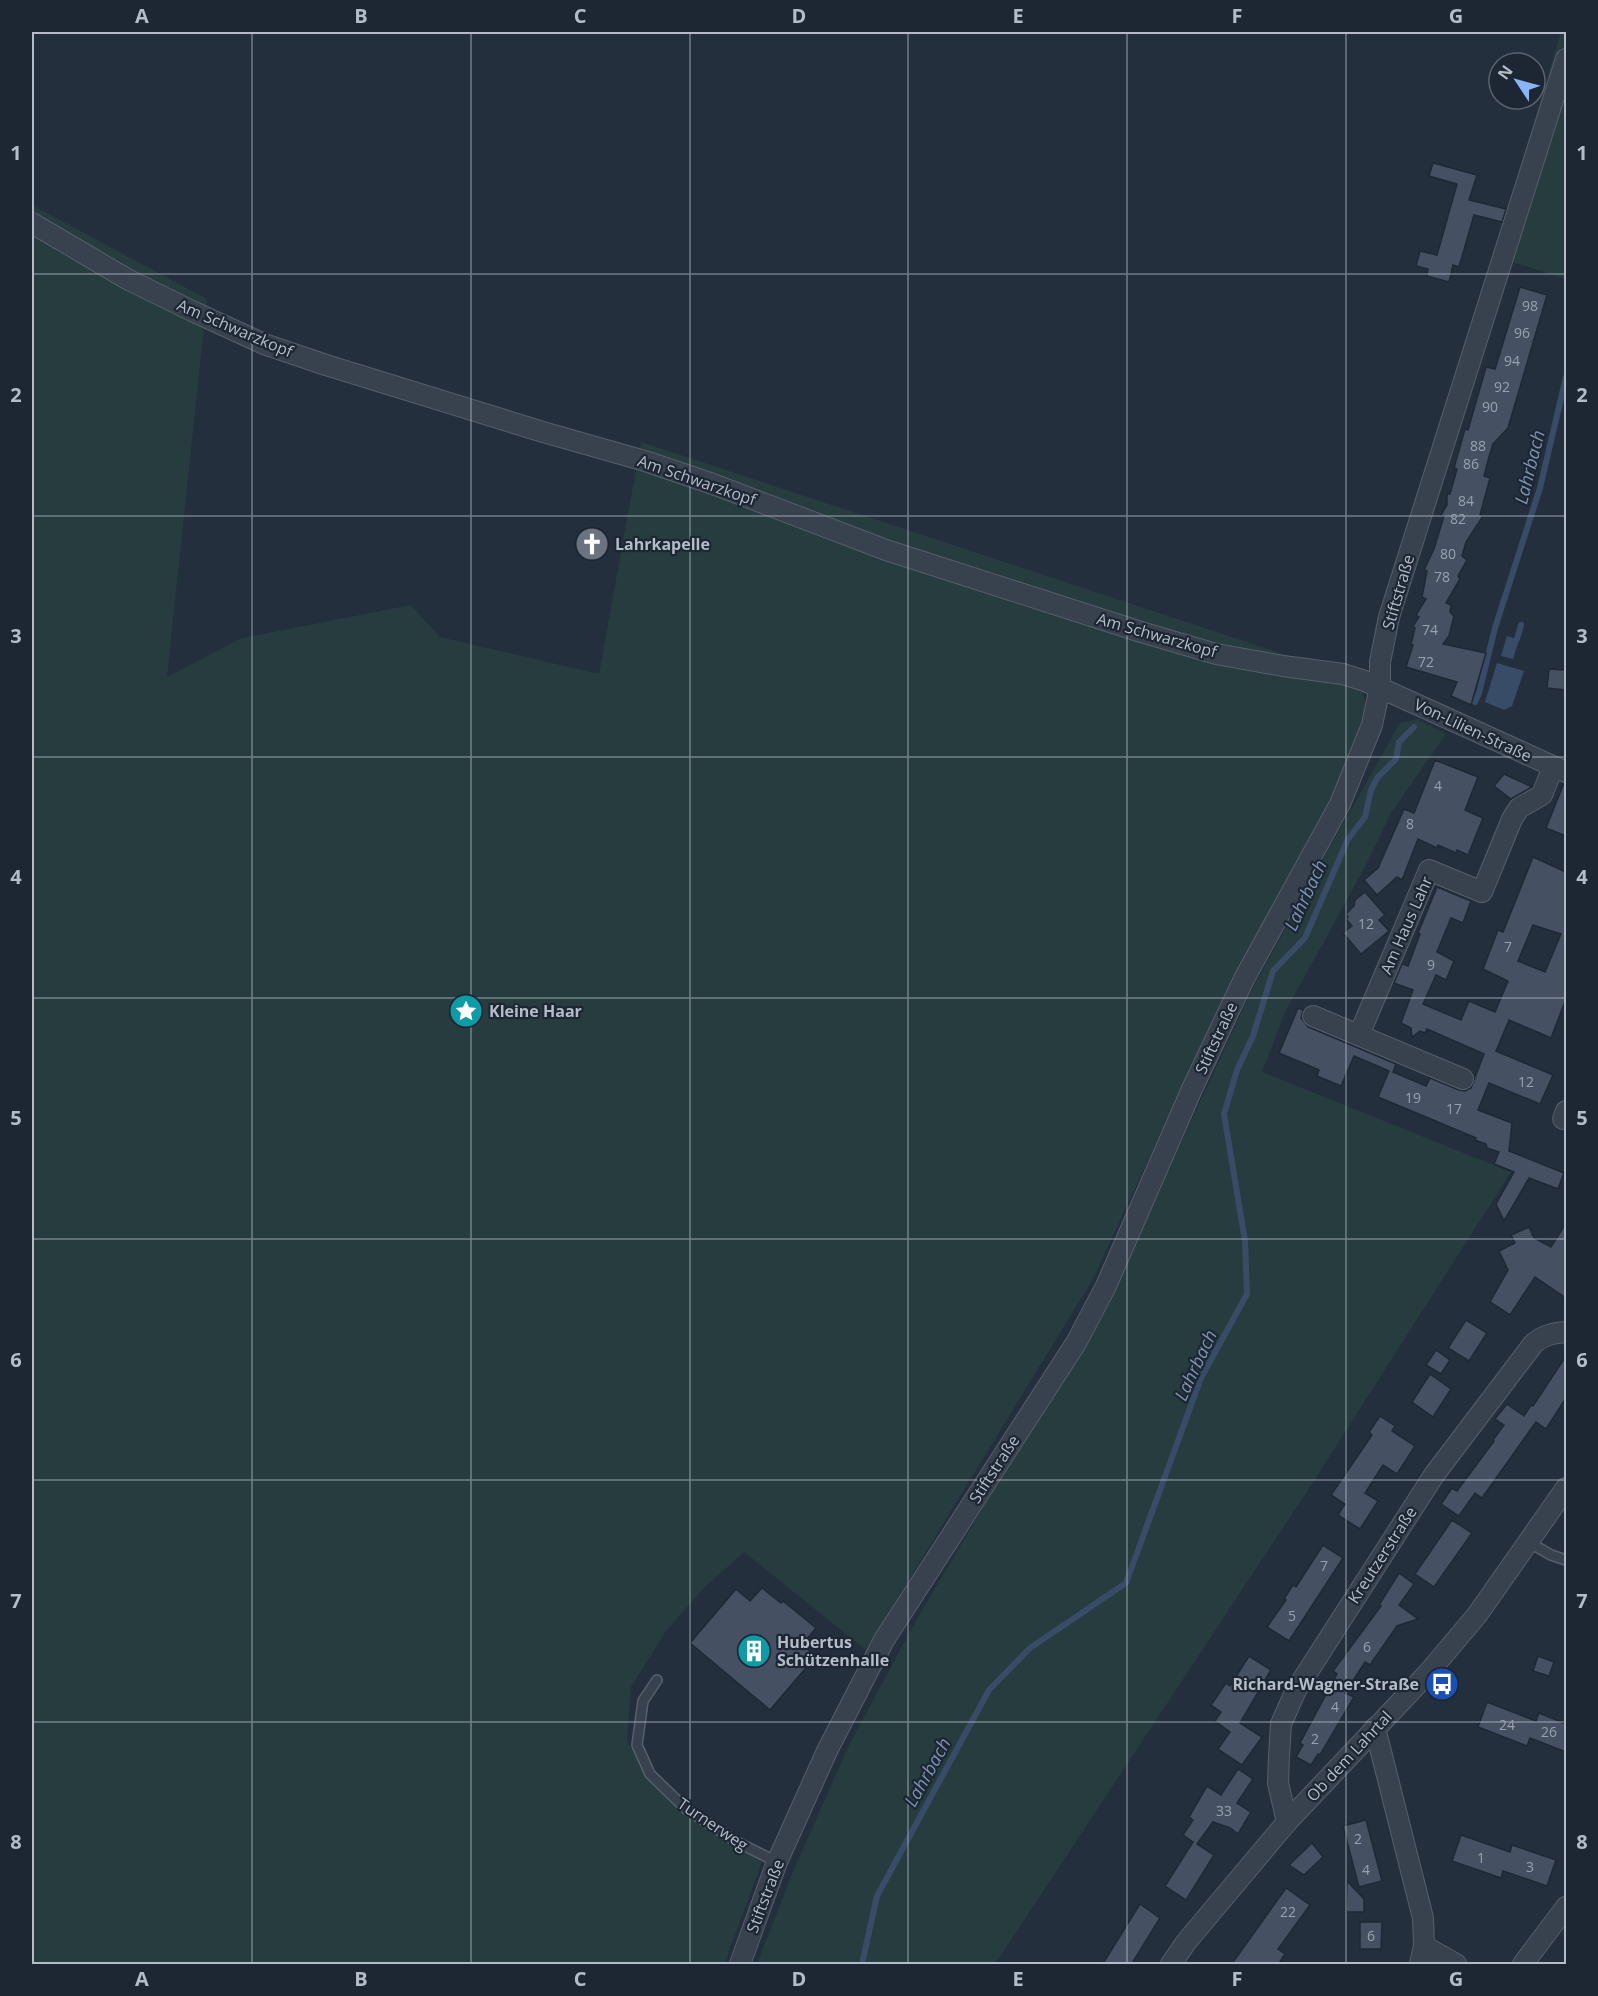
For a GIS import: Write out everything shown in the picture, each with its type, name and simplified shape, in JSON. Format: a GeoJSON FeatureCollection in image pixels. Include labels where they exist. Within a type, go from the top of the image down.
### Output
{"type":"FeatureCollection","features":[{"type":"Feature","properties":{"kind":"street","name":"Stiftstraße"},"geometry":{"type":"LineString","coordinates":[[740,1965],[777,1862],[827,1751],[884,1640],[1076,1343],[1106,1286],[1192,1089],[1244,979],[1340,804],[1372,725],[1380,687],[1380,662],[1389,617],[1566,59]]}},
{"type":"Feature","properties":{"kind":"street","name":"Am Schwarzkopf"},"geometry":{"type":"LineString","coordinates":[[32,223],[127,279],[264,344],[543,432],[645,461],[713,484],[886,550],[1141,632],[1216,654],[1343,674],[1380,687]]}},
{"type":"Feature","properties":{"kind":"street","name":"Von-Lilien-Straße"},"geometry":{"type":"LineString","coordinates":[[1380,687],[1560,770]]}},
{"type":"Feature","properties":{"kind":"street","name":"Am Haus Lahr"},"geometry":{"type":"LineString","coordinates":[[1359,1035],[1429,870],[1482,892],[1512,819],[1519,808],[1542,795],[1560,770]]}},
{"type":"Feature","properties":{"kind":"street"},"geometry":{"type":"LineString","coordinates":[[1313,1016],[1463,1079]]}},
{"type":"Feature","properties":{"kind":"street","name":"Kreutzerstraße"},"geometry":{"type":"LineString","coordinates":[[1287,1822],[1278,1784],[1281,1724],[1296,1690],[1434,1475],[1527,1353],[1542,1337],[1566,1332]]}},
{"type":"Feature","properties":{"kind":"street","name":"Ob dem Lahrtal"},"geometry":{"type":"LineString","coordinates":[[1171,1965],[1187,1941],[1287,1822],[1429,1672],[1477,1615],[1530,1543],[1566,1488]]}},
{"type":"Feature","properties":{"kind":"street"},"geometry":{"type":"LineString","coordinates":[[1374,1728],[1421,1908],[1422,1955],[1456,1965]]}},
{"type":"Feature","properties":{"kind":"street"},"geometry":{"type":"LineString","coordinates":[[1523,1965],[1566,1907]]}},
{"type":"Feature","properties":{"kind":"lane"},"geometry":{"type":"LineString","coordinates":[[1530,1543],[1551,1555],[1566,1560]]}},
{"type":"Feature","properties":{"kind":"lane","name":"Turnerweg"},"geometry":{"type":"LineString","coordinates":[[657,1680],[643,1701],[637,1745],[650,1774],[686,1809],[737,1842],[777,1862]]}},
{"type":"Feature","properties":{"kind":"green space"},"geometry":{"type":"Polygon","coordinates":[[[1561,32],[1566,32],[1566,279],[1494,256],[1537,111],[1547,111],[1547,79],[1561,32]]]}},
{"type":"Feature","properties":{"kind":"green space"},"geometry":{"type":"Polygon","coordinates":[[[32,205],[207,299],[167,677],[242,638],[411,605],[440,637],[599,674],[641,442],[1365,681],[1363,694],[1366,705],[1360,734],[1338,784],[1315,832],[1234,975],[1093,1279],[866,1650],[744,1552],[704,1588],[666,1631],[631,1687],[627,1742],[686,1809],[762,1862],[726,1964],[32,1964],[32,205]]]}},
{"type":"Feature","properties":{"kind":"green space"},"geometry":{"type":"Polygon","coordinates":[[[1417,719],[1446,734],[1391,813],[1366,865],[1285,1012],[1262,1072],[1511,1172],[1310,1487],[995,1964],[757,1964],[794,1869],[849,1745],[918,1617],[1113,1289],[1254,986],[1326,854],[1400,723],[1417,719]]]}},
{"type":"Feature","properties":{"kind":"water"},"geometry":{"type":"Polygon","coordinates":[[[1507,636],[1519,640],[1513,659],[1501,656],[1507,636]]]}},
{"type":"Feature","properties":{"kind":"water"},"geometry":{"type":"Polygon","coordinates":[[[1497,663],[1524,671],[1512,706],[1504,710],[1485,702],[1497,663]]]}},
{"type":"Feature","properties":{"kind":"building"},"geometry":{"type":"Polygon","coordinates":[[[1433,163],[1477,175],[1469,200],[1506,209],[1502,222],[1474,215],[1459,267],[1453,265],[1449,282],[1427,276],[1428,269],[1416,266],[1420,251],[1437,255],[1457,184],[1429,176],[1433,163]]]}},
{"type":"Feature","properties":{"kind":"building"},"geometry":{"type":"Polygon","coordinates":[[[1520,287],[1547,295],[1508,428],[1493,444],[1489,457],[1484,476],[1490,478],[1480,515],[1483,516],[1466,542],[1462,556],[1467,560],[1458,576],[1460,579],[1446,603],[1451,605],[1450,612],[1454,616],[1449,636],[1443,644],[1486,653],[1471,705],[1451,696],[1457,682],[1406,667],[1413,645],[1411,644],[1415,628],[1413,626],[1419,617],[1416,615],[1426,599],[1422,597],[1427,571],[1424,570],[1434,549],[1444,516],[1441,515],[1447,505],[1447,494],[1450,494],[1457,469],[1454,468],[1465,429],[1468,430],[1486,367],[1495,369],[1520,287]]]}},
{"type":"Feature","properties":{"kind":"building"},"geometry":{"type":"Polygon","coordinates":[[[1549,669],[1566,670],[1566,690],[1547,688],[1549,669]]]}},
{"type":"Feature","properties":{"kind":"building"},"geometry":{"type":"Polygon","coordinates":[[[1435,760],[1478,777],[1465,810],[1483,818],[1468,855],[1457,850],[1456,853],[1438,845],[1437,848],[1418,839],[1402,880],[1397,877],[1377,895],[1364,880],[1378,868],[1404,809],[1414,813],[1435,760]]]}},
{"type":"Feature","properties":{"kind":"building"},"geometry":{"type":"Polygon","coordinates":[[[1504,774],[1532,787],[1511,799],[1494,786],[1504,774]]]}},
{"type":"Feature","properties":{"kind":"building"},"geometry":{"type":"Polygon","coordinates":[[[1564,783],[1566,784],[1566,836],[1546,828],[1564,783]]]}},
{"type":"Feature","properties":{"kind":"building"},"geometry":{"type":"Polygon","coordinates":[[[1533,857],[1566,872],[1566,999],[1551,1038],[1509,1020],[1496,1051],[1553,1075],[1540,1104],[1489,1083],[1478,1110],[1512,1123],[1509,1151],[1564,1173],[1558,1189],[1529,1178],[1504,1221],[1496,1204],[1514,1172],[1494,1164],[1499,1152],[1487,1148],[1486,1144],[1475,1140],[1476,1138],[1378,1097],[1389,1071],[1354,1056],[1341,1086],[1317,1076],[1319,1070],[1279,1053],[1298,1008],[1303,1010],[1301,1018],[1308,1027],[1396,1064],[1393,1072],[1426,1086],[1430,1078],[1459,1090],[1465,1091],[1471,1088],[1484,1054],[1427,1029],[1425,1033],[1420,1031],[1412,1037],[1411,1028],[1401,1023],[1413,990],[1394,983],[1402,964],[1408,966],[1420,934],[1418,933],[1437,887],[1471,901],[1463,923],[1451,918],[1437,952],[1454,961],[1446,980],[1436,975],[1423,1004],[1461,1020],[1469,1001],[1495,1012],[1508,981],[1483,969],[1498,930],[1503,932],[1533,857]],[[1533,925],[1518,961],[1545,972],[1561,934],[1533,925]]]}},
{"type":"Feature","properties":{"kind":"building"},"geometry":{"type":"Polygon","coordinates":[[[1365,892],[1385,915],[1379,920],[1389,931],[1361,954],[1343,933],[1352,926],[1346,919],[1348,917],[1346,914],[1354,906],[1355,900],[1365,892]]]}},
{"type":"Feature","properties":{"kind":"building"},"geometry":{"type":"Polygon","coordinates":[[[1566,1223],[1566,1298],[1535,1277],[1510,1315],[1490,1302],[1508,1270],[1499,1251],[1515,1243],[1511,1235],[1529,1227],[1534,1238],[1551,1247],[1566,1223]]]}},
{"type":"Feature","properties":{"kind":"building"},"geometry":{"type":"Polygon","coordinates":[[[1466,1320],[1487,1333],[1469,1361],[1448,1348],[1466,1320]]]}},
{"type":"Feature","properties":{"kind":"building"},"geometry":{"type":"Polygon","coordinates":[[[1436,1350],[1450,1360],[1441,1374],[1426,1365],[1436,1350]]]}},
{"type":"Feature","properties":{"kind":"building"},"geometry":{"type":"Polygon","coordinates":[[[1566,1356],[1566,1398],[1546,1429],[1536,1422],[1482,1498],[1475,1493],[1459,1516],[1441,1504],[1452,1488],[1457,1491],[1494,1441],[1504,1425],[1495,1419],[1507,1404],[1524,1416],[1566,1356]]]}},
{"type":"Feature","properties":{"kind":"building"},"geometry":{"type":"Polygon","coordinates":[[[1430,1374],[1451,1389],[1433,1417],[1412,1402],[1430,1374]]]}},
{"type":"Feature","properties":{"kind":"building"},"geometry":{"type":"Polygon","coordinates":[[[1380,1416],[1395,1426],[1392,1431],[1415,1446],[1397,1474],[1383,1465],[1365,1493],[1378,1501],[1360,1529],[1338,1515],[1345,1504],[1331,1495],[1372,1435],[1369,1432],[1380,1416]]]}},
{"type":"Feature","properties":{"kind":"building"},"geometry":{"type":"Polygon","coordinates":[[[1452,1520],[1472,1533],[1434,1587],[1415,1574],[1452,1520]]]}},
{"type":"Feature","properties":{"kind":"building"},"geometry":{"type":"Polygon","coordinates":[[[1323,1545],[1343,1558],[1289,1641],[1267,1627],[1286,1600],[1284,1599],[1293,1585],[1296,1587],[1323,1545]]]}},
{"type":"Feature","properties":{"kind":"building"},"geometry":{"type":"Polygon","coordinates":[[[1399,1573],[1414,1584],[1399,1605],[1418,1619],[1397,1626],[1370,1665],[1365,1662],[1345,1693],[1354,1697],[1320,1755],[1318,1754],[1311,1765],[1296,1757],[1303,1745],[1300,1743],[1337,1674],[1333,1671],[1381,1606],[1379,1605],[1399,1573]]]}},
{"type":"Feature","properties":{"kind":"building","name":"Hubertus Schützenhalle"},"geometry":{"type":"Polygon","coordinates":[[[762,1588],[781,1603],[783,1601],[816,1628],[802,1645],[816,1656],[770,1710],[690,1643],[736,1589],[750,1601],[762,1588]]]}},
{"type":"Feature","properties":{"kind":"building"},"geometry":{"type":"Polygon","coordinates":[[[1249,1656],[1271,1670],[1240,1723],[1262,1737],[1242,1765],[1218,1749],[1230,1732],[1215,1721],[1221,1712],[1211,1705],[1226,1683],[1230,1686],[1249,1656]]]}},
{"type":"Feature","properties":{"kind":"building"},"geometry":{"type":"Polygon","coordinates":[[[1538,1656],[1554,1662],[1549,1676],[1533,1671],[1538,1656]]]}},
{"type":"Feature","properties":{"kind":"building"},"geometry":{"type":"Polygon","coordinates":[[[1487,1702],[1536,1721],[1539,1713],[1566,1724],[1566,1752],[1530,1738],[1527,1746],[1478,1727],[1487,1702]]]}},
{"type":"Feature","properties":{"kind":"building"},"geometry":{"type":"Polygon","coordinates":[[[1238,1769],[1253,1779],[1237,1803],[1251,1812],[1238,1834],[1230,1828],[1213,1822],[1197,1844],[1214,1855],[1186,1900],[1165,1886],[1193,1842],[1183,1835],[1193,1820],[1189,1817],[1207,1786],[1221,1795],[1238,1769]]]}},
{"type":"Feature","properties":{"kind":"building"},"geometry":{"type":"Polygon","coordinates":[[[1366,1820],[1382,1881],[1359,1887],[1343,1826],[1366,1820]]]}},
{"type":"Feature","properties":{"kind":"building"},"geometry":{"type":"Polygon","coordinates":[[[1461,1835],[1510,1852],[1512,1845],[1556,1860],[1547,1886],[1503,1871],[1501,1878],[1452,1861],[1461,1835]]]}},
{"type":"Feature","properties":{"kind":"building"},"geometry":{"type":"Polygon","coordinates":[[[1312,1843],[1323,1857],[1304,1875],[1289,1865],[1312,1843]]]}},
{"type":"Feature","properties":{"kind":"building"},"geometry":{"type":"Polygon","coordinates":[[[1347,1881],[1364,1899],[1364,1912],[1346,1912],[1347,1881]]]}},
{"type":"Feature","properties":{"kind":"building"},"geometry":{"type":"Polygon","coordinates":[[[1286,1888],[1310,1905],[1278,1949],[1285,1954],[1278,1965],[1231,1965],[1286,1888]]]}},
{"type":"Feature","properties":{"kind":"building"},"geometry":{"type":"Polygon","coordinates":[[[1140,1904],[1160,1918],[1131,1965],[1102,1965],[1140,1904]]]}},
{"type":"Feature","properties":{"kind":"building"},"geometry":{"type":"Polygon","coordinates":[[[1360,1922],[1382,1922],[1381,1949],[1360,1949],[1360,1922]]]}},
{"type":"Feature","properties":{"kind":"waterway","name":"Lahrbach"},"geometry":{"type":"LineString","coordinates":[[1475,702],[1495,628],[1540,488],[1566,377]]}},
{"type":"Feature","properties":{"kind":"waterway"},"geometry":{"type":"LineString","coordinates":[[1517,639],[1521,625]]}},
{"type":"Feature","properties":{"kind":"waterway","name":"Lahrbach"},"geometry":{"type":"LineString","coordinates":[[862,1964],[877,1896],[989,1690],[1030,1648],[1126,1583],[1201,1378],[1247,1294],[1245,1241],[1224,1114],[1237,1070],[1253,1036],[1273,971],[1305,938],[1348,839],[1365,817],[1371,790],[1378,777],[1396,759],[1399,742],[1414,727]]}},
{"type":"Feature","properties":{"kind":"place","name":"Lahrkapelle"},"geometry":{"type":"Point","coordinates":[592,544]}},
{"type":"Feature","properties":{"kind":"place","name":"Kleine Haar"},"geometry":{"type":"Point","coordinates":[466,1011]}},
{"type":"Feature","properties":{"kind":"place","name":"Hubertus Schützenhalle"},"geometry":{"type":"Point","coordinates":[754,1651]}},
{"type":"Feature","properties":{"kind":"place","name":"Richard-Wagner-Straße"},"geometry":{"type":"Point","coordinates":[1442,1684]}}]}
